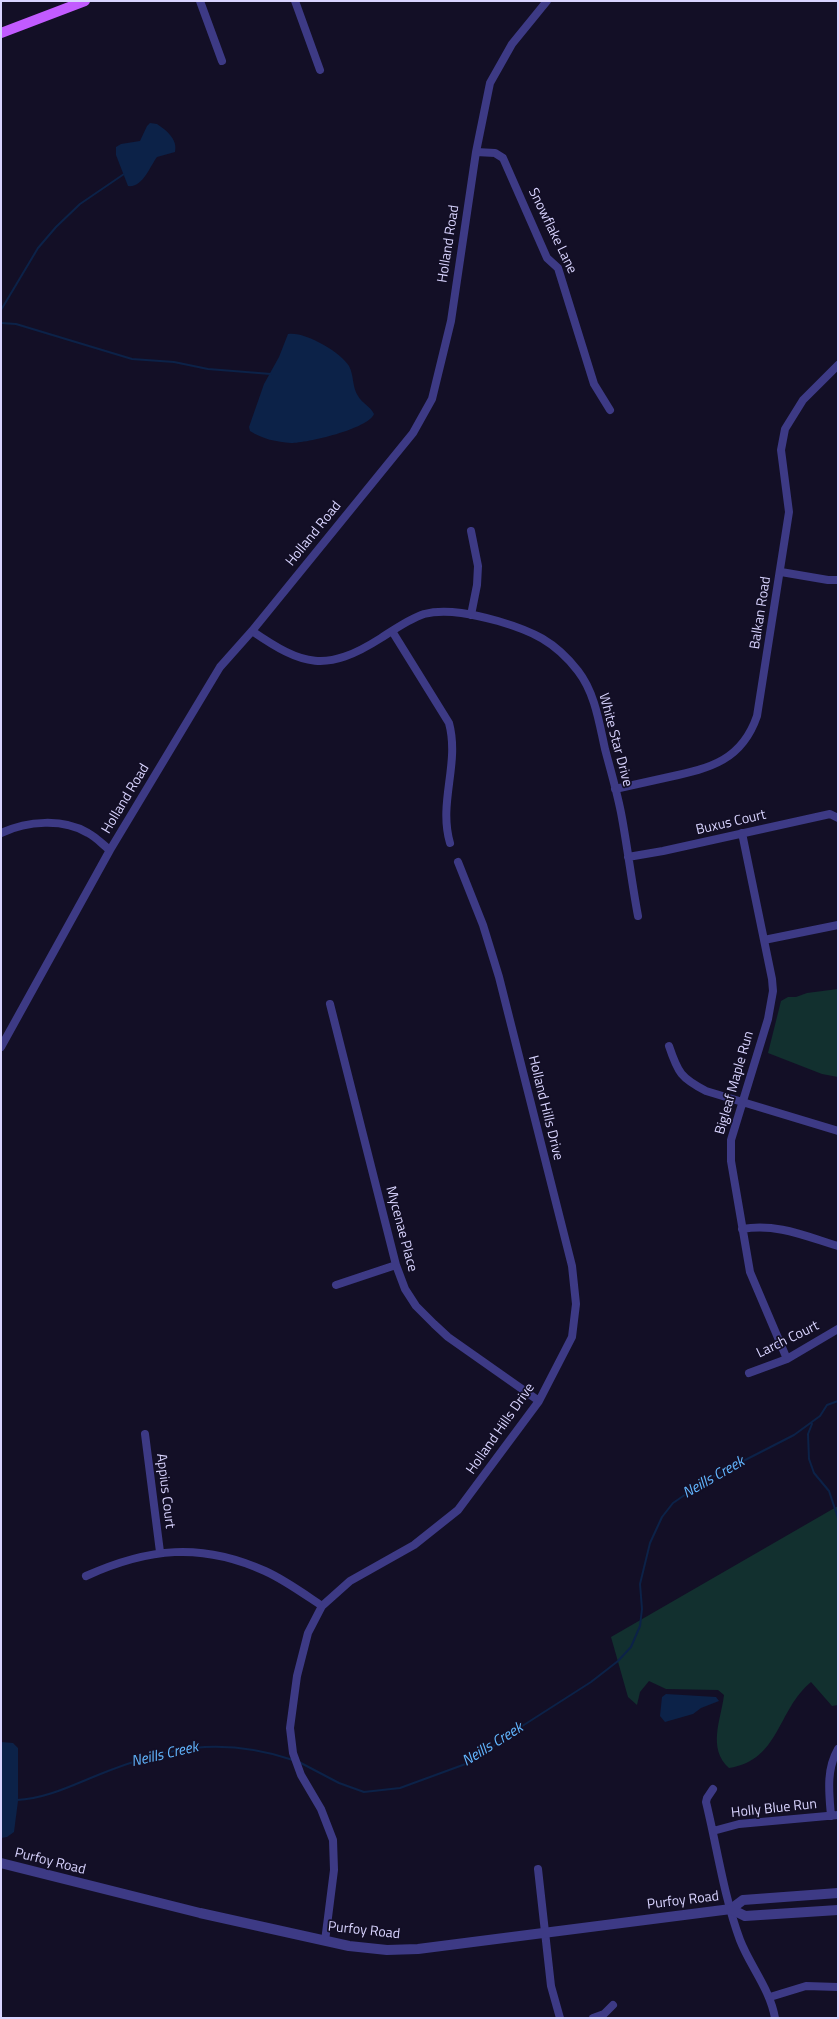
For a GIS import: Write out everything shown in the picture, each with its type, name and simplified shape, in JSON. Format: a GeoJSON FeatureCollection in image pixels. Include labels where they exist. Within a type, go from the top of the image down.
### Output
{"type":"FeatureCollection","features":[{"type":"Feature","properties":{"kind":"main road"},"geometry":{"type":"LineString","coordinates":[[1,33],[85,1]]}},
{"type":"Feature","properties":{"kind":"street"},"geometry":{"type":"LineString","coordinates":[[200,1],[222,61]]}},
{"type":"Feature","properties":{"kind":"street"},"geometry":{"type":"LineString","coordinates":[[295,1],[320,70]]}},
{"type":"Feature","properties":{"kind":"street","name":"Holland Road"},"geometry":{"type":"LineString","coordinates":[[1,1047],[110,850],[220,667],[252,631],[413,433],[432,399],[451,321],[476,152],[490,83],[512,44],[547,1]]}},
{"type":"Feature","properties":{"kind":"street","name":"Snowflake Lane"},"geometry":{"type":"LineString","coordinates":[[476,152],[495,153],[503,158],[547,258],[558,268],[594,384],[610,410]]}},
{"type":"Feature","properties":{"kind":"street","name":"Balkan Road"},"geometry":{"type":"LineString","coordinates":[[615,788],[702,770],[720,763],[745,742],[753,729],[757,716],[781,572],[789,512],[781,450],[785,428],[803,400],[838,365]]}},
{"type":"Feature","properties":{"kind":"street"},"geometry":{"type":"LineString","coordinates":[[471,615],[477,585],[478,566],[472,531]]}},
{"type":"Feature","properties":{"kind":"street"},"geometry":{"type":"LineString","coordinates":[[781,572],[828,580],[838,580]]}},
{"type":"Feature","properties":{"kind":"street","name":"White Star Drive"},"geometry":{"type":"LineString","coordinates":[[252,631],[287,654],[306,660],[319,662],[332,661],[350,655],[411,620],[424,614],[436,612],[471,615],[525,629],[543,638],[562,653],[578,671],[593,699],[615,788],[638,916]]}},
{"type":"Feature","properties":{"kind":"street"},"geometry":{"type":"LineString","coordinates":[[392,631],[449,723],[453,753],[445,812],[446,826],[450,843]]}},
{"type":"Feature","properties":{"kind":"street","name":"Buxus Court"},"geometry":{"type":"LineString","coordinates":[[628,857],[830,814],[838,818]]}},
{"type":"Feature","properties":{"kind":"street"},"geometry":{"type":"LineString","coordinates":[[1,833],[15,827],[34,824],[47,823],[69,825],[88,833],[110,850]]}},
{"type":"Feature","properties":{"kind":"street","name":"Bigleaf Maple Run"},"geometry":{"type":"LineString","coordinates":[[742,833],[772,979],[771,1002],[743,1103],[731,1140],[730,1161],[753,1284],[787,1359]]}},
{"type":"Feature","properties":{"kind":"street","name":"Holland Hills Drive"},"geometry":{"type":"LineString","coordinates":[[325,1941],[334,1870],[333,1840],[321,1809],[301,1775],[293,1753],[290,1728],[291,1707],[298,1670],[308,1633],[322,1606],[350,1581],[414,1545],[458,1510],[539,1401],[572,1337],[576,1304],[572,1266],[499,977],[484,925],[458,862]]}},
{"type":"Feature","properties":{"kind":"street"},"geometry":{"type":"LineString","coordinates":[[764,940],[838,925]]}},
{"type":"Feature","properties":{"kind":"street","name":"Mycenae Place"},"geometry":{"type":"LineString","coordinates":[[330,1004],[396,1265],[405,1289],[416,1306],[448,1338],[539,1401]]}},
{"type":"Feature","properties":{"kind":"street"},"geometry":{"type":"LineString","coordinates":[[669,1046],[676,1070],[690,1083],[706,1091],[838,1131]]}},
{"type":"Feature","properties":{"kind":"street"},"geometry":{"type":"LineString","coordinates":[[742,1229],[771,1226],[838,1246]]}},
{"type":"Feature","properties":{"kind":"street"},"geometry":{"type":"LineString","coordinates":[[336,1285],[396,1265]]}},
{"type":"Feature","properties":{"kind":"street","name":"Larch Court"},"geometry":{"type":"LineString","coordinates":[[749,1373],[787,1359],[838,1330]]}},
{"type":"Feature","properties":{"kind":"street","name":"Appius Court"},"geometry":{"type":"LineString","coordinates":[[145,1434],[160,1552]]}},
{"type":"Feature","properties":{"kind":"street"},"geometry":{"type":"LineString","coordinates":[[86,1576],[111,1565],[160,1552],[188,1552],[238,1560],[265,1571],[322,1606]]}},
{"type":"Feature","properties":{"kind":"street"},"geometry":{"type":"LineString","coordinates":[[834,1816],[828,1781],[831,1766],[838,1749]]}},
{"type":"Feature","properties":{"kind":"street"},"geometry":{"type":"LineString","coordinates":[[713,1789],[706,1798],[706,1802],[731,1909],[745,1952],[770,1998],[775,2018]]}},
{"type":"Feature","properties":{"kind":"street","name":"Holly Blue Run"},"geometry":{"type":"LineString","coordinates":[[713,1831],[739,1824],[834,1816]]}},
{"type":"Feature","properties":{"kind":"street","name":"Purfoy Road"},"geometry":{"type":"LineString","coordinates":[[1,1863],[200,1913],[350,1946],[387,1950],[418,1949],[731,1909],[743,1900],[838,1893]]}},
{"type":"Feature","properties":{"kind":"street"},"geometry":{"type":"LineString","coordinates":[[538,1869],[551,1986],[560,2018]]}},
{"type":"Feature","properties":{"kind":"street","name":"Purfoy Road"},"geometry":{"type":"LineString","coordinates":[[731,1909],[745,1916],[838,1910]]}},
{"type":"Feature","properties":{"kind":"street"},"geometry":{"type":"LineString","coordinates":[[770,1998],[806,1986],[838,1986]]}},
{"type":"Feature","properties":{"kind":"street"},"geometry":{"type":"LineString","coordinates":[[593,2018],[604,2014],[613,2005]]}},
{"type":"Feature","properties":{"kind":"green space"},"geometry":{"type":"Polygon","coordinates":[[[838,989],[838,1077],[822,1074],[768,1053],[781,1001],[788,997],[796,997],[807,993],[838,989]]]}},
{"type":"Feature","properties":{"kind":"green space"},"geometry":{"type":"Polygon","coordinates":[[[838,1506],[838,1705],[832,1706],[811,1682],[800,1693],[768,1745],[759,1755],[746,1763],[729,1768],[722,1760],[717,1743],[718,1724],[724,1695],[718,1690],[666,1689],[649,1681],[640,1692],[637,1705],[628,1697],[611,1637],[838,1506]]]}},
{"type":"Feature","properties":{"kind":"water"},"geometry":{"type":"Polygon","coordinates":[[[150,123],[157,124],[170,135],[175,143],[175,152],[157,157],[146,176],[138,184],[128,186],[116,155],[116,147],[121,144],[140,141],[150,123]]]}},
{"type":"Feature","properties":{"kind":"water"},"geometry":{"type":"Polygon","coordinates":[[[288,334],[295,334],[312,339],[330,349],[345,360],[351,370],[358,396],[374,414],[369,420],[349,430],[323,438],[291,443],[275,441],[250,431],[249,427],[264,384],[279,357],[288,334]]]}},
{"type":"Feature","properties":{"kind":"water"},"geometry":{"type":"Polygon","coordinates":[[[666,1694],[716,1697],[719,1701],[701,1708],[693,1714],[665,1722],[660,1716],[662,1697],[666,1694]]]}},
{"type":"Feature","properties":{"kind":"water"},"geometry":{"type":"Polygon","coordinates":[[[1,1742],[13,1743],[18,1748],[18,1801],[14,1832],[7,1837],[1,1838],[1,1742]]]}},
{"type":"Feature","properties":{"kind":"waterway"},"geometry":{"type":"LineString","coordinates":[[1,310],[38,248],[56,227],[80,204],[124,174]]}},
{"type":"Feature","properties":{"kind":"waterway"},"geometry":{"type":"LineString","coordinates":[[1,323],[16,324],[132,359],[174,362],[208,369],[271,374]]}},
{"type":"Feature","properties":{"kind":"waterway","name":"Neills Creek"},"geometry":{"type":"LineString","coordinates":[[299,1762],[339,1783],[364,1792],[400,1788],[471,1762],[516,1730],[591,1682],[618,1661],[631,1647],[640,1626],[642,1609],[640,1584],[650,1543],[662,1517],[673,1503],[708,1479],[794,1435],[820,1416],[827,1405],[838,1401]]}},
{"type":"Feature","properties":{"kind":"waterway"},"geometry":{"type":"LineString","coordinates":[[812,1424],[808,1434],[809,1459],[814,1473],[829,1491],[838,1518]]}},
{"type":"Feature","properties":{"kind":"waterway","name":"Neills Creek"},"geometry":{"type":"LineString","coordinates":[[17,1800],[48,1794],[147,1757],[194,1748],[241,1748],[293,1760]]}}]}
